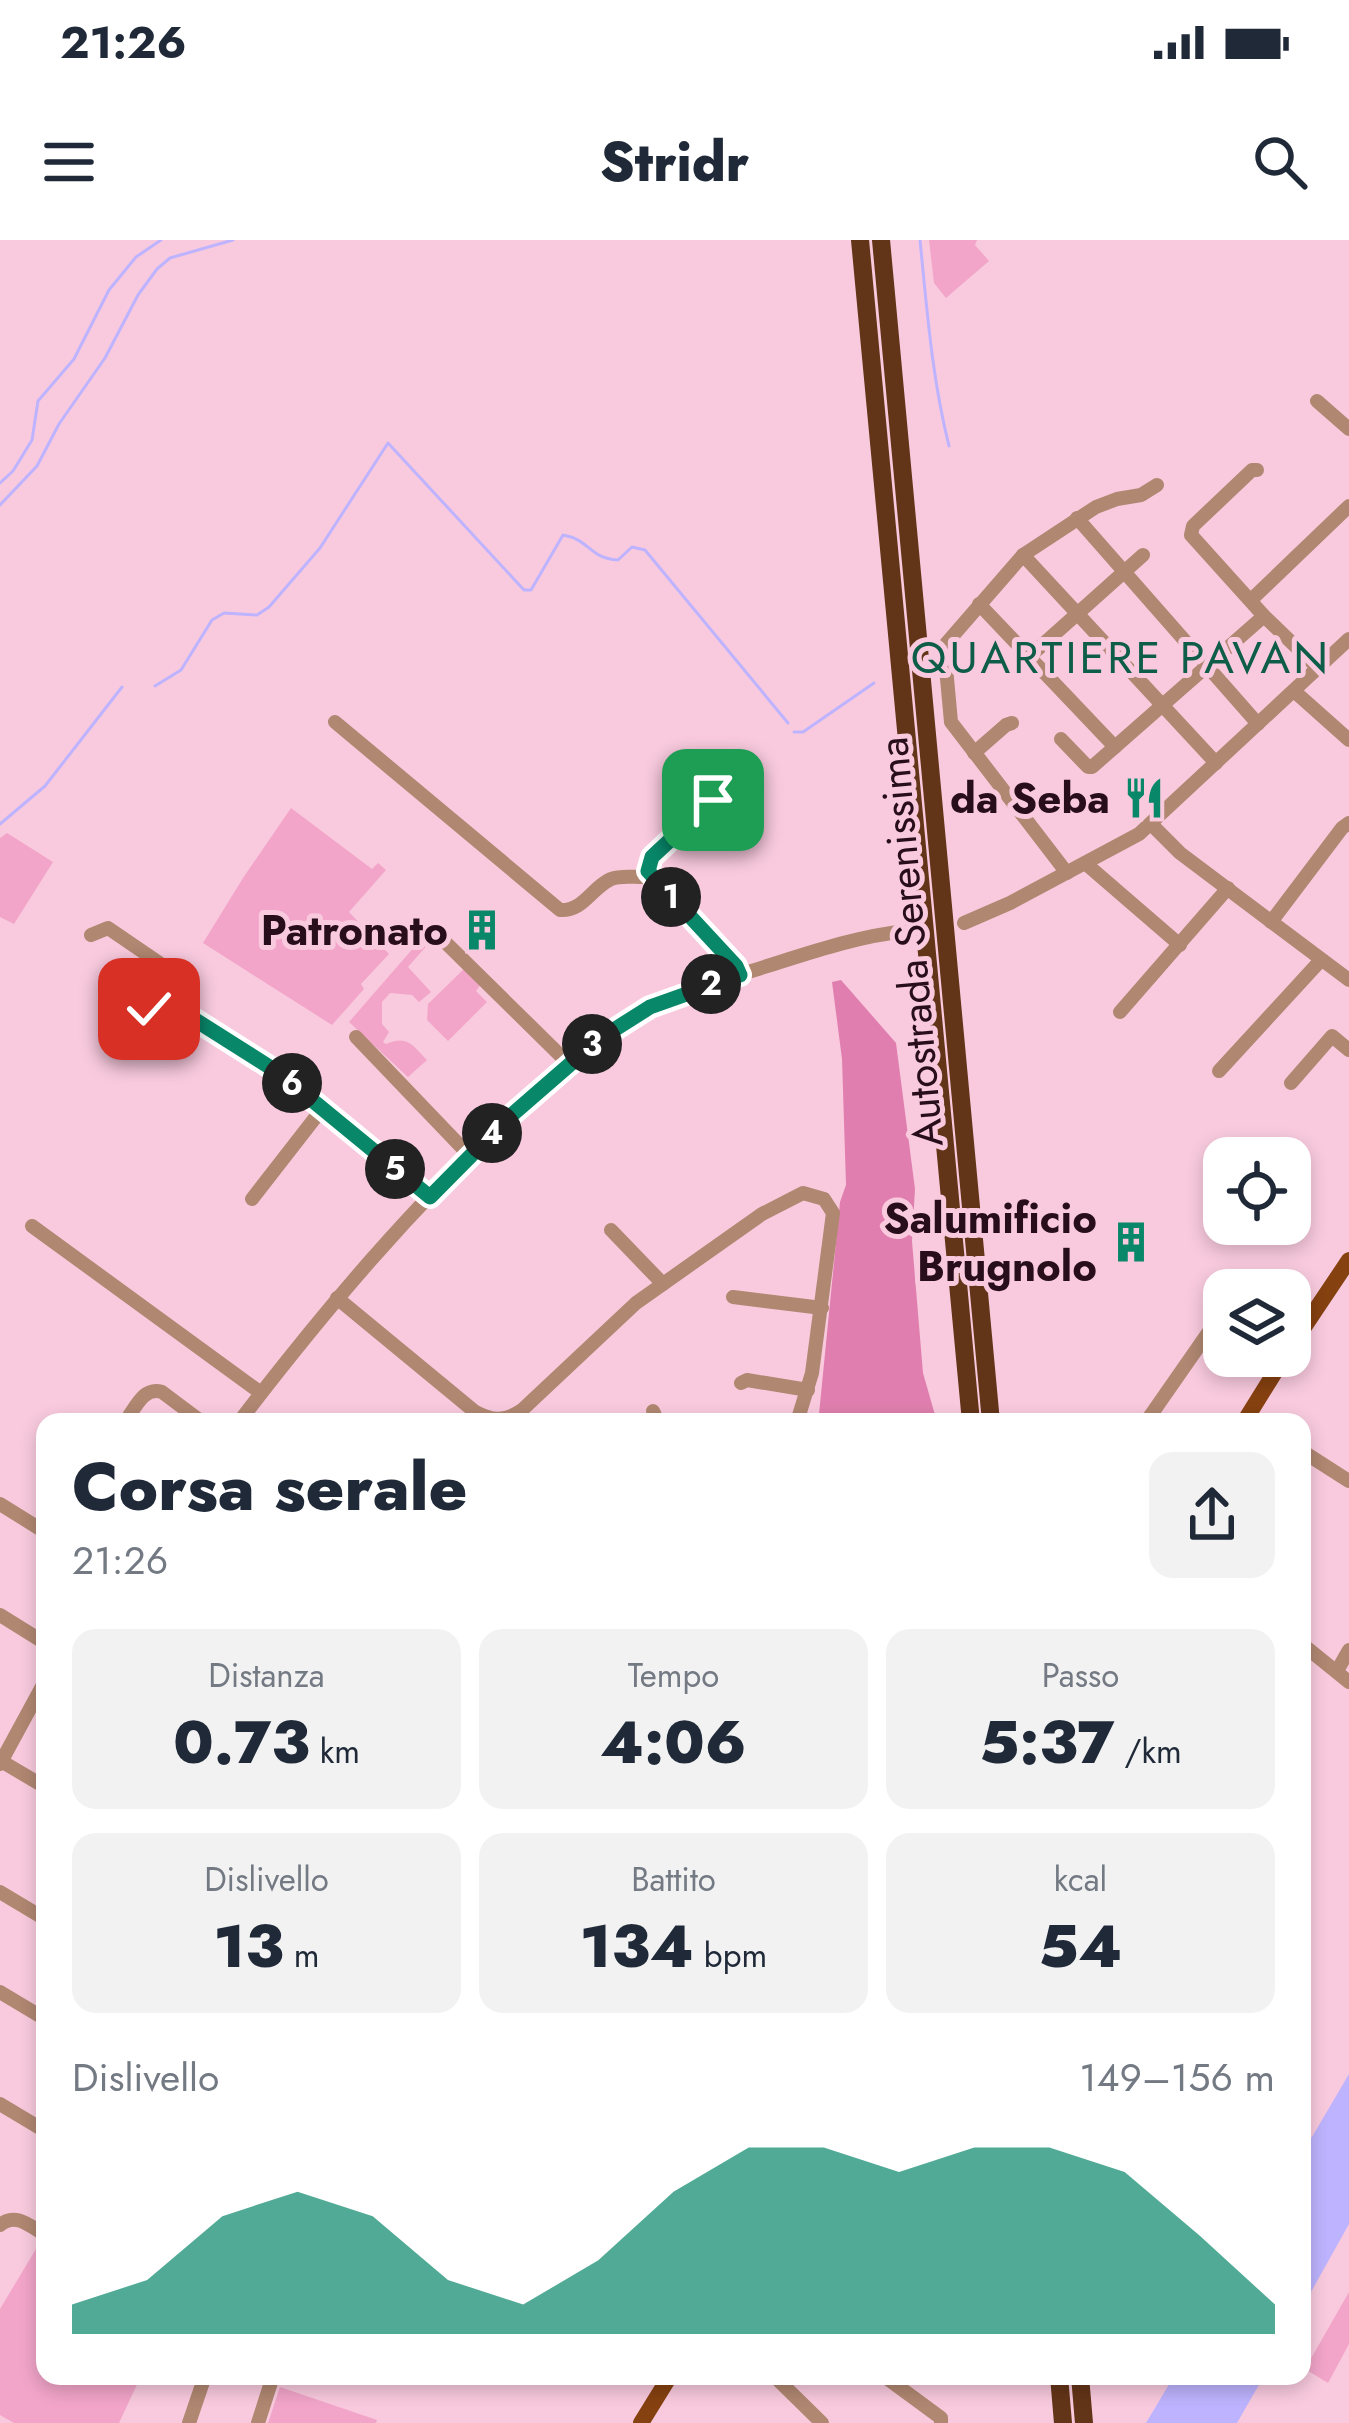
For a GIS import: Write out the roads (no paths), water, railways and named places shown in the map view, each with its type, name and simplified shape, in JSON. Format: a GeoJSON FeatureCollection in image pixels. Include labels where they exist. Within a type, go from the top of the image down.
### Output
{"type":"FeatureCollection","features":[{"type":"Feature","properties":{"kind":"highway","name":"Autostrada Serenissima"},"geometry":{"type":"LineString","coordinates":[[860,240],[970,1413]]}},
{"type":"Feature","properties":{"kind":"highway","name":"Autostrada Serenissima"},"geometry":{"type":"LineString","coordinates":[[881,240],[990,1413]]}},
{"type":"Feature","properties":{"kind":"highway"},"geometry":{"type":"LineString","coordinates":[[1060,2385],[1063,2423]]}},
{"type":"Feature","properties":{"kind":"highway"},"geometry":{"type":"LineString","coordinates":[[1081,2385],[1084,2423]]}},
{"type":"Feature","properties":{"kind":"main road"},"geometry":{"type":"LineString","coordinates":[[1311,1316],[1349,1261]]}},
{"type":"Feature","properties":{"kind":"main road"},"geometry":{"type":"LineString","coordinates":[[1253,1413],[1273,1377]]}},
{"type":"Feature","properties":{"kind":"main road"},"geometry":{"type":"LineString","coordinates":[[632,2423],[655,2385]]}},
{"type":"Feature","properties":{"kind":"main road"},"geometry":{"type":"LineString","coordinates":[[641,2423],[664,2385]]}},
{"type":"Feature","properties":{"kind":"street"},"geometry":{"type":"LineString","coordinates":[[1317,401],[1349,429]]}},
{"type":"Feature","properties":{"kind":"street"},"geometry":{"type":"LineString","coordinates":[[1258,470],[1252,470],[1191,531],[1252,600],[1267,628],[1314,672]]}},
{"type":"Feature","properties":{"kind":"street"},"geometry":{"type":"LineString","coordinates":[[1067,873],[951,722],[944,651],[951,635],[1023,555],[1107,502],[1141,496],[1157,485]]}},
{"type":"Feature","properties":{"kind":"street"},"geometry":{"type":"LineString","coordinates":[[1252,600],[1349,506]]}},
{"type":"Feature","properties":{"kind":"street"},"geometry":{"type":"LineString","coordinates":[[1077,518],[1258,724]]}},
{"type":"Feature","properties":{"kind":"street"},"geometry":{"type":"LineString","coordinates":[[1023,555],[1216,763]]}},
{"type":"Feature","properties":{"kind":"street"},"geometry":{"type":"LineString","coordinates":[[1030,656],[1143,555]]}},
{"type":"Feature","properties":{"kind":"street"},"geometry":{"type":"LineString","coordinates":[[980,604],[1115,747]]}},
{"type":"Feature","properties":{"kind":"street"},"geometry":{"type":"LineString","coordinates":[[1061,739],[1092,767],[1264,616]]}},
{"type":"Feature","properties":{"kind":"street"},"geometry":{"type":"LineString","coordinates":[[964,923],[1125,843],[1349,639]]}},
{"type":"Feature","properties":{"kind":"street"},"geometry":{"type":"LineString","coordinates":[[1294,691],[1349,740]]}},
{"type":"Feature","properties":{"kind":"street"},"geometry":{"type":"LineString","coordinates":[[335,722],[560,910],[573,910],[609,880],[651,876]]}},
{"type":"Feature","properties":{"kind":"street"},"geometry":{"type":"LineString","coordinates":[[974,753],[1012,724]]}},
{"type":"Feature","properties":{"kind":"street"},"geometry":{"type":"LineString","coordinates":[[719,794],[652,857],[648,871],[740,975]]}},
{"type":"Feature","properties":{"kind":"street"},"geometry":{"type":"LineString","coordinates":[[1271,922],[1349,823]]}},
{"type":"Feature","properties":{"kind":"street"},"geometry":{"type":"LineString","coordinates":[[1150,824],[1180,854],[1349,980]]}},
{"type":"Feature","properties":{"kind":"street"},"geometry":{"type":"LineString","coordinates":[[1085,863],[1180,945]]}},
{"type":"Feature","properties":{"kind":"street"},"geometry":{"type":"LineString","coordinates":[[1120,1012],[1228,888]]}},
{"type":"Feature","properties":{"kind":"street"},"geometry":{"type":"LineString","coordinates":[[91,935],[108,928],[172,971],[154,1003],[279,1073],[430,1197]]}},
{"type":"Feature","properties":{"kind":"street"},"geometry":{"type":"LineString","coordinates":[[245,1413],[337,1298],[469,1155],[598,1040],[650,1007],[740,975],[831,945],[906,931]]}},
{"type":"Feature","properties":{"kind":"street"},"geometry":{"type":"LineString","coordinates":[[444,940],[568,1063]]}},
{"type":"Feature","properties":{"kind":"street"},"geometry":{"type":"LineString","coordinates":[[1220,1071],[1321,960]]}},
{"type":"Feature","properties":{"kind":"street"},"geometry":{"type":"LineString","coordinates":[[1291,1083],[1332,1036],[1349,1050]]}},
{"type":"Feature","properties":{"kind":"street"},"geometry":{"type":"LineString","coordinates":[[356,1037],[469,1155]]}},
{"type":"Feature","properties":{"kind":"street"},"geometry":{"type":"LineString","coordinates":[[252,1198],[322,1109]]}},
{"type":"Feature","properties":{"kind":"street"},"geometry":{"type":"LineString","coordinates":[[518,1413],[663,1284],[803,1193],[820,1196],[833,1213],[822,1308],[800,1413]]}},
{"type":"Feature","properties":{"kind":"street"},"geometry":{"type":"LineString","coordinates":[[32,1226],[261,1393]]}},
{"type":"Feature","properties":{"kind":"street"},"geometry":{"type":"LineString","coordinates":[[611,1230],[663,1284]]}},
{"type":"Feature","properties":{"kind":"street"},"geometry":{"type":"LineString","coordinates":[[337,1298],[466,1413]]}},
{"type":"Feature","properties":{"kind":"street"},"geometry":{"type":"LineString","coordinates":[[733,1298],[822,1308]]}},
{"type":"Feature","properties":{"kind":"street"},"geometry":{"type":"LineString","coordinates":[[1152,1413],[1203,1340]]}},
{"type":"Feature","properties":{"kind":"street"},"geometry":{"type":"LineString","coordinates":[[741,1383],[808,1390]]}},
{"type":"Feature","properties":{"kind":"street"},"geometry":{"type":"LineString","coordinates":[[132,1413],[147,1392],[154,1390],[190,1413]]}},
{"type":"Feature","properties":{"kind":"street"},"geometry":{"type":"LineString","coordinates":[[1311,1457],[1349,1481]]}},
{"type":"Feature","properties":{"kind":"street"},"geometry":{"type":"LineString","coordinates":[[2,1510],[36,1527]]}},
{"type":"Feature","properties":{"kind":"street"},"geometry":{"type":"LineString","coordinates":[[0,1616],[36,1638]]}},
{"type":"Feature","properties":{"kind":"street"},"geometry":{"type":"LineString","coordinates":[[1311,1651],[1343,1677],[1349,1650]]}},
{"type":"Feature","properties":{"kind":"street"},"geometry":{"type":"LineString","coordinates":[[36,1698],[1,1762],[36,1782]]}},
{"type":"Feature","properties":{"kind":"street"},"geometry":{"type":"LineString","coordinates":[[0,1892],[36,1914]]}},
{"type":"Feature","properties":{"kind":"street"},"geometry":{"type":"LineString","coordinates":[[0,1992],[36,2014]]}},
{"type":"Feature","properties":{"kind":"street"},"geometry":{"type":"LineString","coordinates":[[0,2104],[36,2126]]}},
{"type":"Feature","properties":{"kind":"street"},"geometry":{"type":"LineString","coordinates":[[5,2221],[22,2221],[36,2230]]}},
{"type":"Feature","properties":{"kind":"street"},"geometry":{"type":"LineString","coordinates":[[189,2423],[202,2385]]}},
{"type":"Feature","properties":{"kind":"street"},"geometry":{"type":"LineString","coordinates":[[257,2423],[270,2385]]}},
{"type":"Feature","properties":{"kind":"street"},"geometry":{"type":"LineString","coordinates":[[783,2385],[822,2423]]}},
{"type":"Feature","properties":{"kind":"street"},"geometry":{"type":"LineString","coordinates":[[896,2385],[941,2421]]}},
{"type":"Feature","properties":{"kind":"waterway"},"geometry":{"type":"LineString","coordinates":[[0,483],[32,440],[38,401],[74,359],[109,290],[136,257],[161,240]]}},
{"type":"Feature","properties":{"kind":"waterway"},"geometry":{"type":"LineString","coordinates":[[0,505],[37,466],[157,269],[170,258],[233,240]]}},
{"type":"Feature","properties":{"kind":"waterway"},"geometry":{"type":"LineString","coordinates":[[920,240],[934,369],[949,446]]}},
{"type":"Feature","properties":{"kind":"waterway"},"geometry":{"type":"LineString","coordinates":[[155,686],[181,670],[212,620],[224,613],[257,615],[269,607],[320,548],[388,443],[524,590],[531,590],[563,535],[608,559],[618,560],[632,547],[645,550],[788,723]]}},
{"type":"Feature","properties":{"kind":"waterway"},"geometry":{"type":"LineString","coordinates":[[794,732],[803,732],[874,683]]}},
{"type":"Feature","properties":{"kind":"waterway"},"geometry":{"type":"LineString","coordinates":[[0,824],[45,786],[122,687]]}},
{"type":"Feature","properties":{"kind":"place","name":"da Seba"},"geometry":{"type":"Point","coordinates":[1144,798]}},
{"type":"Feature","properties":{"kind":"place","name":"Patronato"},"geometry":{"type":"Point","coordinates":[482,930]}},
{"type":"Feature","properties":{"kind":"place","name":"Salumificio Brugnolo"},"geometry":{"type":"Point","coordinates":[1131,1242]}},
{"type":"Feature","properties":{"kind":"district","name":"QUARTIERE PAVAN"},"geometry":{"type":"Point","coordinates":[1121,657]}}]}
